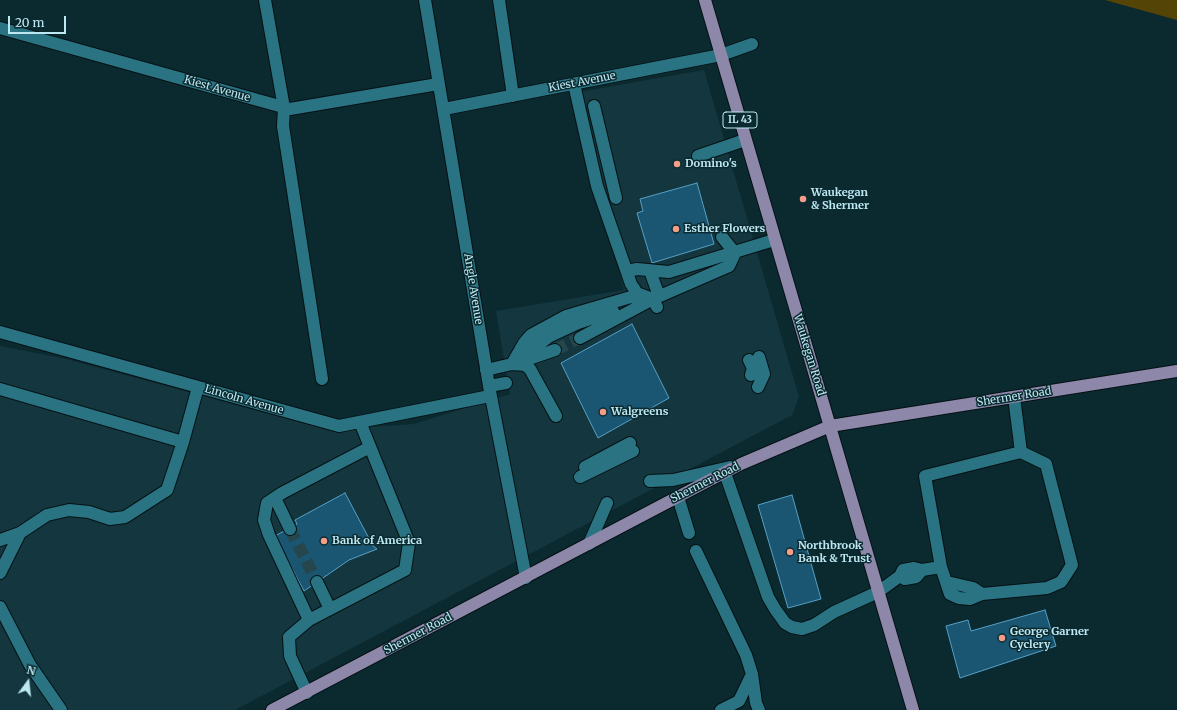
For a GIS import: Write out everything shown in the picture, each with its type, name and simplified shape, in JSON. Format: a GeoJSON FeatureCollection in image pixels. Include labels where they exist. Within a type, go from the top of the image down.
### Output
{"type":"FeatureCollection","features":[{"type":"Feature","properties":{"kind":"main road","name":"Waukegan Road"},"geometry":{"type":"LineString","coordinates":[[705,0],[774,240],[913,710]]}},
{"type":"Feature","properties":{"kind":"main road","name":"Shermer Road"},"geometry":{"type":"LineString","coordinates":[[272,710],[307,693],[741,464],[830,426],[1177,371]]}},
{"type":"Feature","properties":{"kind":"street"},"geometry":{"type":"LineString","coordinates":[[264,0],[284,108],[282,126],[322,379]]}},
{"type":"Feature","properties":{"kind":"street","name":"Angle Avenue"},"geometry":{"type":"LineString","coordinates":[[425,0],[486,370],[526,578]]}},
{"type":"Feature","properties":{"kind":"street"},"geometry":{"type":"LineString","coordinates":[[499,0],[513,96]]}},
{"type":"Feature","properties":{"kind":"street","name":"Kiest Avenue"},"geometry":{"type":"LineString","coordinates":[[0,28],[290,109],[438,84]]}},
{"type":"Feature","properties":{"kind":"street","name":"Kiest Avenue"},"geometry":{"type":"LineString","coordinates":[[444,109],[721,55],[752,44]]}},
{"type":"Feature","properties":{"kind":"street"},"geometry":{"type":"LineString","coordinates":[[574,84],[597,186],[633,267],[631,284],[632,304]]}},
{"type":"Feature","properties":{"kind":"street"},"geometry":{"type":"LineString","coordinates":[[594,106],[616,198]]}},
{"type":"Feature","properties":{"kind":"street"},"geometry":{"type":"LineString","coordinates":[[698,156],[745,140]]}},
{"type":"Feature","properties":{"kind":"street"},"geometry":{"type":"LineString","coordinates":[[722,237],[735,253]]}},
{"type":"Feature","properties":{"kind":"street"},"geometry":{"type":"LineString","coordinates":[[633,267],[650,271],[669,272],[774,240]]}},
{"type":"Feature","properties":{"kind":"street"},"geometry":{"type":"LineString","coordinates":[[512,364],[524,343],[544,327],[566,316],[656,301],[729,266],[735,253]]}},
{"type":"Feature","properties":{"kind":"street"},"geometry":{"type":"LineString","coordinates":[[650,271],[656,301]]}},
{"type":"Feature","properties":{"kind":"street"},"geometry":{"type":"LineString","coordinates":[[631,284],[637,293],[656,301]]}},
{"type":"Feature","properties":{"kind":"street"},"geometry":{"type":"LineString","coordinates":[[580,338],[632,304]]}},
{"type":"Feature","properties":{"kind":"street","name":"Lincoln Avenue"},"geometry":{"type":"LineString","coordinates":[[0,332],[339,426],[490,391],[506,383]]}},
{"type":"Feature","properties":{"kind":"street"},"geometry":{"type":"LineString","coordinates":[[486,370],[512,364],[555,350]]}},
{"type":"Feature","properties":{"kind":"street"},"geometry":{"type":"LineString","coordinates":[[751,375],[754,358],[764,374],[758,387]]}},
{"type":"Feature","properties":{"kind":"street"},"geometry":{"type":"LineString","coordinates":[[512,364],[525,365],[530,369],[556,416]]}},
{"type":"Feature","properties":{"kind":"street"},"geometry":{"type":"LineString","coordinates":[[0,540],[20,533],[47,515],[69,510],[90,512],[110,519],[125,518],[167,490],[183,442],[198,387]]}},
{"type":"Feature","properties":{"kind":"street"},"geometry":{"type":"LineString","coordinates":[[0,390],[183,442]]}},
{"type":"Feature","properties":{"kind":"street"},"geometry":{"type":"LineString","coordinates":[[1014,397],[1021,452]]}},
{"type":"Feature","properties":{"kind":"street"},"geometry":{"type":"LineString","coordinates":[[307,693],[290,656],[289,637],[309,620],[405,570],[409,543],[360,422]]}},
{"type":"Feature","properties":{"kind":"street"},"geometry":{"type":"LineString","coordinates":[[309,620],[268,535],[264,520],[267,503],[370,447]]}},
{"type":"Feature","properties":{"kind":"street"},"geometry":{"type":"LineString","coordinates":[[583,472],[632,447]]}},
{"type":"Feature","properties":{"kind":"street"},"geometry":{"type":"LineString","coordinates":[[1021,452],[1046,464],[1072,565],[1061,582],[1047,588],[982,594],[973,588],[947,582],[941,567],[925,476],[1021,452]]}},
{"type":"Feature","properties":{"kind":"street"},"geometry":{"type":"LineString","coordinates":[[650,481],[673,480],[741,464]]}},
{"type":"Feature","properties":{"kind":"street"},"geometry":{"type":"LineString","coordinates":[[725,473],[768,597],[785,623],[792,627],[802,629],[808,627],[847,605],[878,592],[900,576],[903,570],[914,568],[922,570],[941,567]]}},
{"type":"Feature","properties":{"kind":"street"},"geometry":{"type":"LineString","coordinates":[[678,497],[689,533]]}},
{"type":"Feature","properties":{"kind":"street"},"geometry":{"type":"LineString","coordinates":[[275,498],[290,528]]}},
{"type":"Feature","properties":{"kind":"street"},"geometry":{"type":"LineString","coordinates":[[589,544],[607,503]]}},
{"type":"Feature","properties":{"kind":"street"},"geometry":{"type":"LineString","coordinates":[[0,573],[20,533]]}},
{"type":"Feature","properties":{"kind":"street"},"geometry":{"type":"LineString","coordinates":[[696,551],[746,655],[752,674],[756,702],[759,710]]}},
{"type":"Feature","properties":{"kind":"street"},"geometry":{"type":"LineString","coordinates":[[317,582],[330,609]]}},
{"type":"Feature","properties":{"kind":"street"},"geometry":{"type":"LineString","coordinates":[[0,607],[30,665],[61,710]]}},
{"type":"Feature","properties":{"kind":"street"},"geometry":{"type":"LineString","coordinates":[[721,710],[739,701],[752,674]]}},
{"type":"Feature","properties":{"kind":"shaded area"},"geometry":{"type":"Polygon","coordinates":[[[1105,0],[1177,0],[1177,20],[1105,0]]]}},
{"type":"Feature","properties":{"kind":"shaded area"},"geometry":{"type":"Polygon","coordinates":[[[704,70],[799,397],[792,415],[235,710],[0,710],[0,346],[62,358],[329,430],[414,424],[510,394],[496,311],[624,290],[574,93],[704,70]]]}},
{"type":"Feature","properties":{"kind":"building","name":"Esther Flowers"},"geometry":{"type":"Polygon","coordinates":[[[697,183],[714,244],[652,263],[637,213],[643,211],[640,199],[697,183]]]}},
{"type":"Feature","properties":{"kind":"building","name":"Walgreens"},"geometry":{"type":"Polygon","coordinates":[[[632,324],[669,398],[598,438],[561,363],[632,324]]]}},
{"type":"Feature","properties":{"kind":"building","name":"Bank of America"},"geometry":{"type":"Polygon","coordinates":[[[345,493],[373,546],[377,549],[349,560],[304,591],[275,536],[297,524],[295,520],[345,493]]]}},
{"type":"Feature","properties":{"kind":"building","name":"Northbrook Bank & Trust"},"geometry":{"type":"Polygon","coordinates":[[[792,495],[821,599],[788,608],[758,505],[792,495]]]}},
{"type":"Feature","properties":{"kind":"building","name":"George Garner Cyclery"},"geometry":{"type":"Polygon","coordinates":[[[1045,610],[1056,646],[960,678],[946,626],[968,620],[971,631],[1045,610]]]}},
{"type":"Feature","properties":{"kind":"tunnel"},"geometry":{"type":"LineString","coordinates":[[555,350],[580,338]]}},
{"type":"Feature","properties":{"kind":"tunnel"},"geometry":{"type":"LineString","coordinates":[[290,529],[317,582]]}},
{"type":"Feature","properties":{"kind":"place","name":"Domino's"},"geometry":{"type":"Point","coordinates":[677,164]}},
{"type":"Feature","properties":{"kind":"place","name":"Waukegan & Shermer"},"geometry":{"type":"Point","coordinates":[803,199]}},
{"type":"Feature","properties":{"kind":"place","name":"Esther Flowers"},"geometry":{"type":"Point","coordinates":[676,229]}},
{"type":"Feature","properties":{"kind":"place","name":"Walgreens"},"geometry":{"type":"Point","coordinates":[603,412]}},
{"type":"Feature","properties":{"kind":"place","name":"Bank of America"},"geometry":{"type":"Point","coordinates":[324,541]}},
{"type":"Feature","properties":{"kind":"place","name":"Northbrook Bank & Trust"},"geometry":{"type":"Point","coordinates":[790,552]}},
{"type":"Feature","properties":{"kind":"place","name":"George Garner Cyclery"},"geometry":{"type":"Point","coordinates":[1002,638]}}]}
